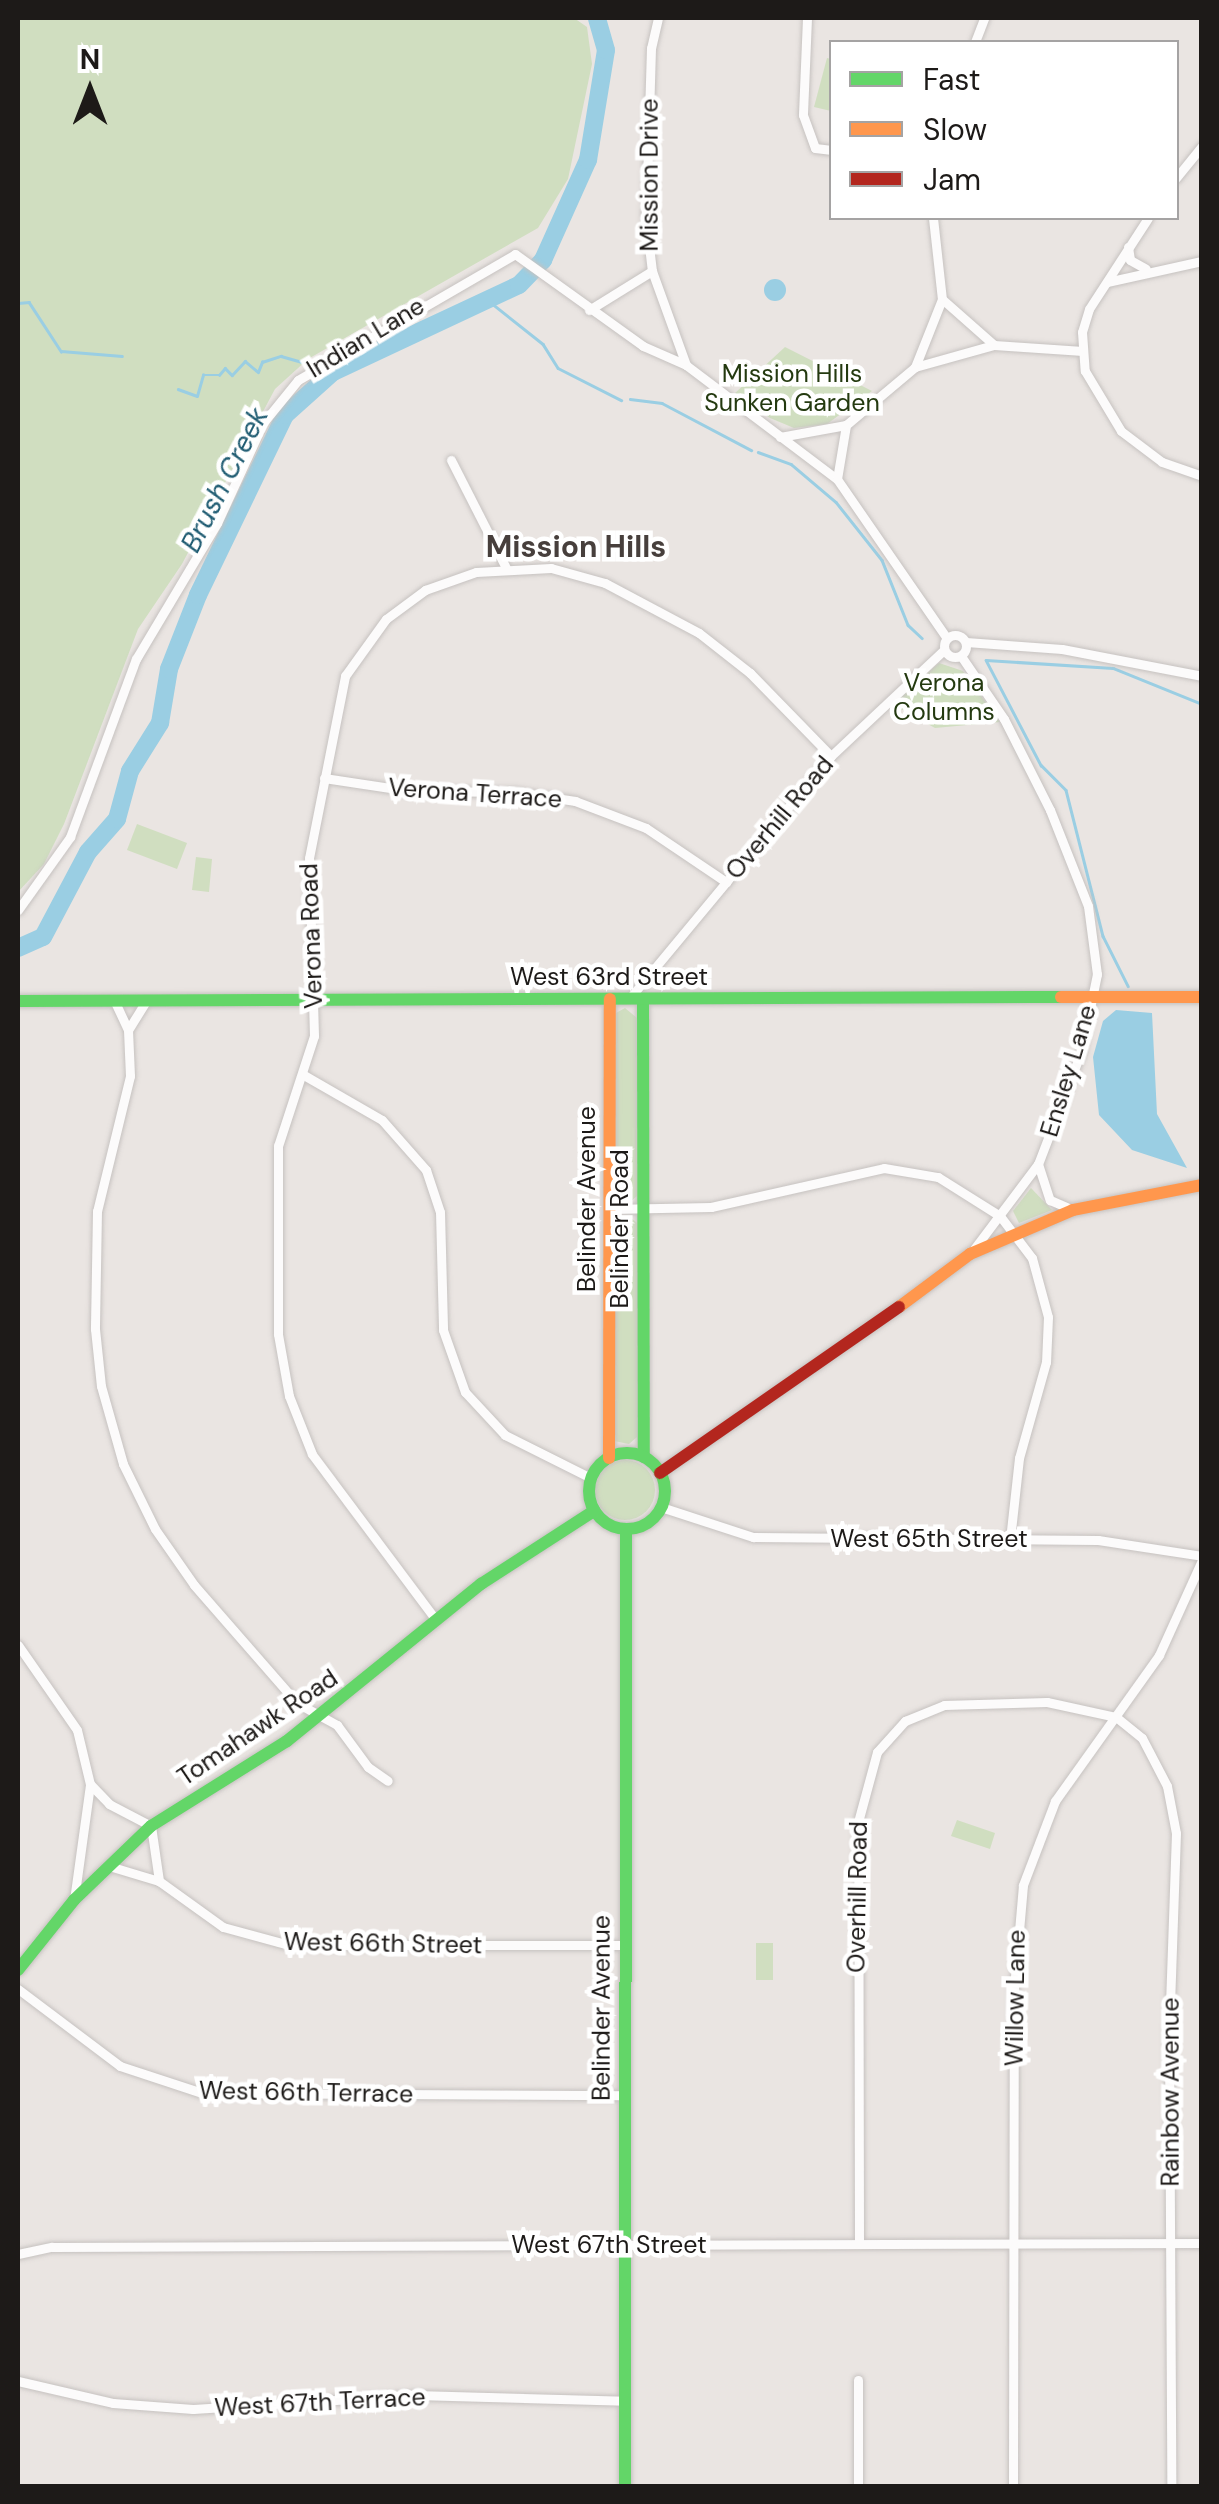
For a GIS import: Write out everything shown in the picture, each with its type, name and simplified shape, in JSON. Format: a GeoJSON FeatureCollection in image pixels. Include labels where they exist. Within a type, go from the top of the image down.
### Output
{"type":"FeatureCollection","features":[{"type":"Feature","properties":{"kind":"street","name":"Mission Drive"},"geometry":{"type":"LineString","coordinates":[[658,18],[651,48],[646,197],[652,271],[686,366]]}},
{"type":"Feature","properties":{"kind":"street"},"geometry":{"type":"LineString","coordinates":[[807,18],[804,115],[815,148],[829,150]]}},
{"type":"Feature","properties":{"kind":"street"},"geometry":{"type":"LineString","coordinates":[[1179,174],[1202,146]]}},
{"type":"Feature","properties":{"kind":"street"},"geometry":{"type":"LineString","coordinates":[[915,367],[942,298],[933,220]]}},
{"type":"Feature","properties":{"kind":"street"},"geometry":{"type":"LineString","coordinates":[[1147,220],[1084,323],[1082,351],[1090,384],[1121,432],[1162,462],[1202,476]]}},
{"type":"Feature","properties":{"kind":"street"},"geometry":{"type":"LineString","coordinates":[[1128,247],[1130,260],[1146,269]]}},
{"type":"Feature","properties":{"kind":"street","name":"Indian Lane"},"geometry":{"type":"LineString","coordinates":[[18,910],[70,837],[136,659],[216,523],[263,423],[298,380],[334,353],[472,274],[515,254],[590,310],[686,366]]}},
{"type":"Feature","properties":{"kind":"street"},"geometry":{"type":"LineString","coordinates":[[1106,282],[1146,269],[1202,261]]}},
{"type":"Feature","properties":{"kind":"street"},"geometry":{"type":"LineString","coordinates":[[590,310],[652,271]]}},
{"type":"Feature","properties":{"kind":"street"},"geometry":{"type":"LineString","coordinates":[[942,298],[994,346]]}},
{"type":"Feature","properties":{"kind":"street"},"geometry":{"type":"LineString","coordinates":[[780,437],[846,425],[915,367],[994,346],[1082,351]]}},
{"type":"Feature","properties":{"kind":"street"},"geometry":{"type":"LineString","coordinates":[[686,366],[837,478],[946,637],[1062,649],[1202,676]]}},
{"type":"Feature","properties":{"kind":"street"},"geometry":{"type":"LineString","coordinates":[[837,478],[846,425]]}},
{"type":"Feature","properties":{"kind":"street"},"geometry":{"type":"LineString","coordinates":[[452,460],[506,568]]}},
{"type":"Feature","properties":{"kind":"street","name":"Verona Road"},"geometry":{"type":"LineString","coordinates":[[436,1620],[327,1481],[289,1396],[278,1334],[278,1146],[302,1074],[315,1000],[308,879],[335,704],[369,637],[426,590],[506,568],[572,572],[667,613],[750,674],[831,756]]}},
{"type":"Feature","properties":{"kind":"street"},"geometry":{"type":"LineString","coordinates":[[946,637],[944,650],[961,656],[969,650],[966,642]]}},
{"type":"Feature","properties":{"kind":"street","name":"Overhill Road"},"geometry":{"type":"LineString","coordinates":[[636,999],[726,882],[831,756],[944,650]]}},
{"type":"Feature","properties":{"kind":"street","name":"Ensley Lane"},"geometry":{"type":"LineString","coordinates":[[961,656],[1030,767],[1071,860],[1093,928],[1097,983],[1062,1112],[1038,1164],[970,1254]]}},
{"type":"Feature","properties":{"kind":"street","name":"Verona Terrace"},"geometry":{"type":"LineString","coordinates":[[324,778],[410,791],[515,792],[575,801],[646,828],[726,882]]}},
{"type":"Feature","properties":{"kind":"street","name":"West 63rd Street"},"geometry":{"type":"LineString","coordinates":[[18,1001],[1202,997]]}},
{"type":"Feature","properties":{"kind":"street","name":"Belinder Road"},"geometry":{"type":"LineString","coordinates":[[636,999],[644,1458]]}},
{"type":"Feature","properties":{"kind":"street","name":"Belinder Avenue"},"geometry":{"type":"LineString","coordinates":[[609,1458],[610,1000]]}},
{"type":"Feature","properties":{"kind":"street"},"geometry":{"type":"LineString","coordinates":[[128,1030],[146,1001]]}},
{"type":"Feature","properties":{"kind":"street"},"geometry":{"type":"LineString","coordinates":[[115,1002],[128,1030],[128,1105],[95,1233],[97,1352],[111,1428],[142,1505],[174,1558],[298,1703],[319,1715],[388,1781]]}},
{"type":"Feature","properties":{"kind":"street"},"geometry":{"type":"LineString","coordinates":[[302,1074],[382,1120],[426,1170],[440,1212],[443,1330],[465,1392],[506,1435],[591,1478]]}},
{"type":"Feature","properties":{"kind":"street"},"geometry":{"type":"LineString","coordinates":[[1038,1164],[1050,1200],[1074,1210]]}},
{"type":"Feature","properties":{"kind":"street"},"geometry":{"type":"LineString","coordinates":[[610,1210],[747,1201],[884,1168],[938,1177],[1000,1216],[1016,1230],[1041,1282],[1048,1336],[1019,1458],[1010,1539]]}},
{"type":"Feature","properties":{"kind":"street"},"geometry":{"type":"LineString","coordinates":[[660,1473],[790,1388],[970,1254],[1016,1230],[1074,1210],[1202,1184]]}},
{"type":"Feature","properties":{"kind":"street"},"geometry":{"type":"LineString","coordinates":[[609,1458],[644,1458],[660,1473],[661,1508],[646,1523],[626,1529],[594,1510],[591,1478],[609,1458]]}},
{"type":"Feature","properties":{"kind":"street","name":"West 65th Street"},"geometry":{"type":"LineString","coordinates":[[661,1508],[720,1530],[766,1538],[1137,1543],[1202,1558]]}},
{"type":"Feature","properties":{"kind":"street","name":"Tomahawk Road"},"geometry":{"type":"LineString","coordinates":[[18,1970],[74,1900],[151,1826],[319,1715],[436,1620],[594,1510]]}},
{"type":"Feature","properties":{"kind":"street","name":"Belinder Avenue"},"geometry":{"type":"LineString","coordinates":[[625,2486],[626,1529]]}},
{"type":"Feature","properties":{"kind":"street","name":"Willow Lane"},"geometry":{"type":"LineString","coordinates":[[1013,2486],[1015,1952],[1022,1886],[1056,1801],[1159,1655],[1202,1558]]}},
{"type":"Feature","properties":{"kind":"street"},"geometry":{"type":"LineString","coordinates":[[18,1645],[77,1730],[90,1784],[74,1900]]}},
{"type":"Feature","properties":{"kind":"street","name":"Overhill Road"},"geometry":{"type":"LineString","coordinates":[[858,2244],[858,1822],[877,1752],[905,1720],[944,1706],[1047,1702],[1116,1717]]}},
{"type":"Feature","properties":{"kind":"street","name":"Rainbow Avenue"},"geometry":{"type":"LineString","coordinates":[[1116,1717],[1142,1738],[1167,1786],[1176,1833],[1171,2486]]}},
{"type":"Feature","properties":{"kind":"street"},"geometry":{"type":"LineString","coordinates":[[90,1784],[109,1804],[151,1826],[159,1881]]}},
{"type":"Feature","properties":{"kind":"street","name":"West 66th Street"},"geometry":{"type":"LineString","coordinates":[[108,1866],[159,1881],[223,1927],[289,1945],[624,1945]]}},
{"type":"Feature","properties":{"kind":"street","name":"West 66th Terrace"},"geometry":{"type":"LineString","coordinates":[[18,1989],[120,2066],[202,2093],[624,2095]]}},
{"type":"Feature","properties":{"kind":"street","name":"West 67th Street"},"geometry":{"type":"LineString","coordinates":[[18,2254],[52,2247],[1202,2244]]}},
{"type":"Feature","properties":{"kind":"street"},"geometry":{"type":"LineString","coordinates":[[858,2380],[858,2486]]}},
{"type":"Feature","properties":{"kind":"street","name":"West 67th Terrace"},"geometry":{"type":"LineString","coordinates":[[18,2381],[113,2404],[192,2410],[414,2396],[625,2401]]}},
{"type":"Feature","properties":{"kind":"green space"},"geometry":{"type":"Polygon","coordinates":[[[18,18],[574,18],[587,27],[592,64],[568,179],[538,228],[308,359],[275,389],[182,564],[138,629],[64,824],[44,864],[18,892],[18,18]]]}},
{"type":"Feature","properties":{"kind":"green space"},"geometry":{"type":"Polygon","coordinates":[[[827,58],[829,58],[829,111],[814,107],[827,58]]]}},
{"type":"Feature","properties":{"kind":"green space","name":"Mission Hills Sunken Garden"},"geometry":{"type":"Polygon","coordinates":[[[785,347],[872,391],[827,424],[794,428],[770,418],[734,394],[785,347]]]}},
{"type":"Feature","properties":{"kind":"green space","name":"Verona Columns"},"geometry":{"type":"Polygon","coordinates":[[[939,663],[963,671],[1000,722],[935,728],[892,704],[939,663]]]}},
{"type":"Feature","properties":{"kind":"green space"},"geometry":{"type":"Polygon","coordinates":[[[137,824],[187,843],[177,869],[127,850],[137,824]]]}},
{"type":"Feature","properties":{"kind":"green space"},"geometry":{"type":"Polygon","coordinates":[[[196,857],[212,859],[209,892],[192,890],[196,857]]]}},
{"type":"Feature","properties":{"kind":"green space"},"geometry":{"type":"Polygon","coordinates":[[[625,1008],[637,1018],[637,1196],[630,1202],[614,1200],[614,1014],[625,1008]]]}},
{"type":"Feature","properties":{"kind":"green space"},"geometry":{"type":"Polygon","coordinates":[[[1031,1188],[1052,1210],[1019,1223],[1013,1211],[1031,1188]]]}},
{"type":"Feature","properties":{"kind":"green space"},"geometry":{"type":"Polygon","coordinates":[[[629,1216],[637,1223],[637,1437],[629,1444],[614,1441],[615,1218],[629,1216]]]}},
{"type":"Feature","properties":{"kind":"green space"},"geometry":{"type":"Polygon","coordinates":[[[625,1460],[646,1469],[655,1490],[646,1511],[625,1520],[604,1511],[595,1490],[604,1469],[625,1460]]]}},
{"type":"Feature","properties":{"kind":"green space"},"geometry":{"type":"Polygon","coordinates":[[[957,1820],[995,1833],[990,1849],[951,1836],[957,1820]]]}},
{"type":"Feature","properties":{"kind":"green space"},"geometry":{"type":"Polygon","coordinates":[[[756,1943],[773,1943],[773,1980],[756,1980],[756,1943]]]}},
{"type":"Feature","properties":{"kind":"water"},"geometry":{"type":"Polygon","coordinates":[[[775,279],[783,282],[783,298],[775,301],[767,298],[764,290],[767,282],[775,279]]]}},
{"type":"Feature","properties":{"kind":"water"},"geometry":{"type":"Polygon","coordinates":[[[1116,1010],[1152,1013],[1157,1114],[1187,1168],[1132,1150],[1099,1115],[1093,1057],[1103,1021],[1116,1010]]]}},
{"type":"Feature","properties":{"kind":"waterway","name":"Brush Creek"},"geometry":{"type":"LineString","coordinates":[[18,948],[43,937],[88,852],[117,819],[130,771],[160,723],[169,669],[198,595],[285,415],[333,372],[519,285],[543,260],[588,160],[606,50],[597,18]]}},
{"type":"Feature","properties":{"kind":"waterway"},"geometry":{"type":"LineString","coordinates":[[485,298],[543,344],[558,368],[621,400]]}},
{"type":"Feature","properties":{"kind":"waterway"},"geometry":{"type":"LineString","coordinates":[[18,303],[29,302],[61,351],[122,356]]}},
{"type":"Feature","properties":{"kind":"waterway"},"geometry":{"type":"LineString","coordinates":[[178,389],[197,396],[203,375],[219,375],[225,368],[232,375],[245,361],[258,372],[262,362],[281,356],[316,366]]}},
{"type":"Feature","properties":{"kind":"waterway"},"geometry":{"type":"LineString","coordinates":[[323,368],[333,372]]}},
{"type":"Feature","properties":{"kind":"waterway"},"geometry":{"type":"LineString","coordinates":[[630,399],[662,403],[751,450]]}},
{"type":"Feature","properties":{"kind":"waterway"},"geometry":{"type":"LineString","coordinates":[[758,452],[791,464],[836,502],[882,560],[908,625],[922,638]]}},
{"type":"Feature","properties":{"kind":"waterway"},"geometry":{"type":"LineString","coordinates":[[986,660],[1041,765],[1066,790],[1103,936],[1128,986]]}},
{"type":"Feature","properties":{"kind":"waterway"},"geometry":{"type":"LineString","coordinates":[[986,660],[1113,668],[1202,704]]}},
{"type":"Feature","properties":{"kind":"traffic: fast"},"geometry":{"type":"LineString","coordinates":[[18,1001],[1061,997]]}},
{"type":"Feature","properties":{"kind":"traffic: fast"},"geometry":{"type":"LineString","coordinates":[[643,1000],[644,1457]]}},
{"type":"Feature","properties":{"kind":"traffic: fast"},"geometry":{"type":"LineString","coordinates":[[627,1453],[654,1464],[665,1491],[654,1518],[627,1529],[600,1518],[589,1491],[600,1464],[627,1453]]}},
{"type":"Feature","properties":{"kind":"traffic: fast"},"geometry":{"type":"LineString","coordinates":[[18,1970],[74,1900],[151,1826],[287,1741],[481,1584],[594,1511]]}},
{"type":"Feature","properties":{"kind":"traffic: fast"},"geometry":{"type":"LineString","coordinates":[[625,2486],[626,1529]]}},
{"type":"Feature","properties":{"kind":"traffic: slow"},"geometry":{"type":"LineString","coordinates":[[1061,997],[1202,997]]}},
{"type":"Feature","properties":{"kind":"traffic: slow"},"geometry":{"type":"LineString","coordinates":[[609,1458],[610,999]]}},
{"type":"Feature","properties":{"kind":"traffic: slow"},"geometry":{"type":"LineString","coordinates":[[899,1307],[970,1254],[1073,1210],[1202,1185]]}},
{"type":"Feature","properties":{"kind":"traffic: jam"},"geometry":{"type":"LineString","coordinates":[[660,1473],[899,1307]]}},
{"type":"Feature","properties":{"kind":"district","name":"Mission Hills"},"geometry":{"type":"Point","coordinates":[576,547]}}]}
